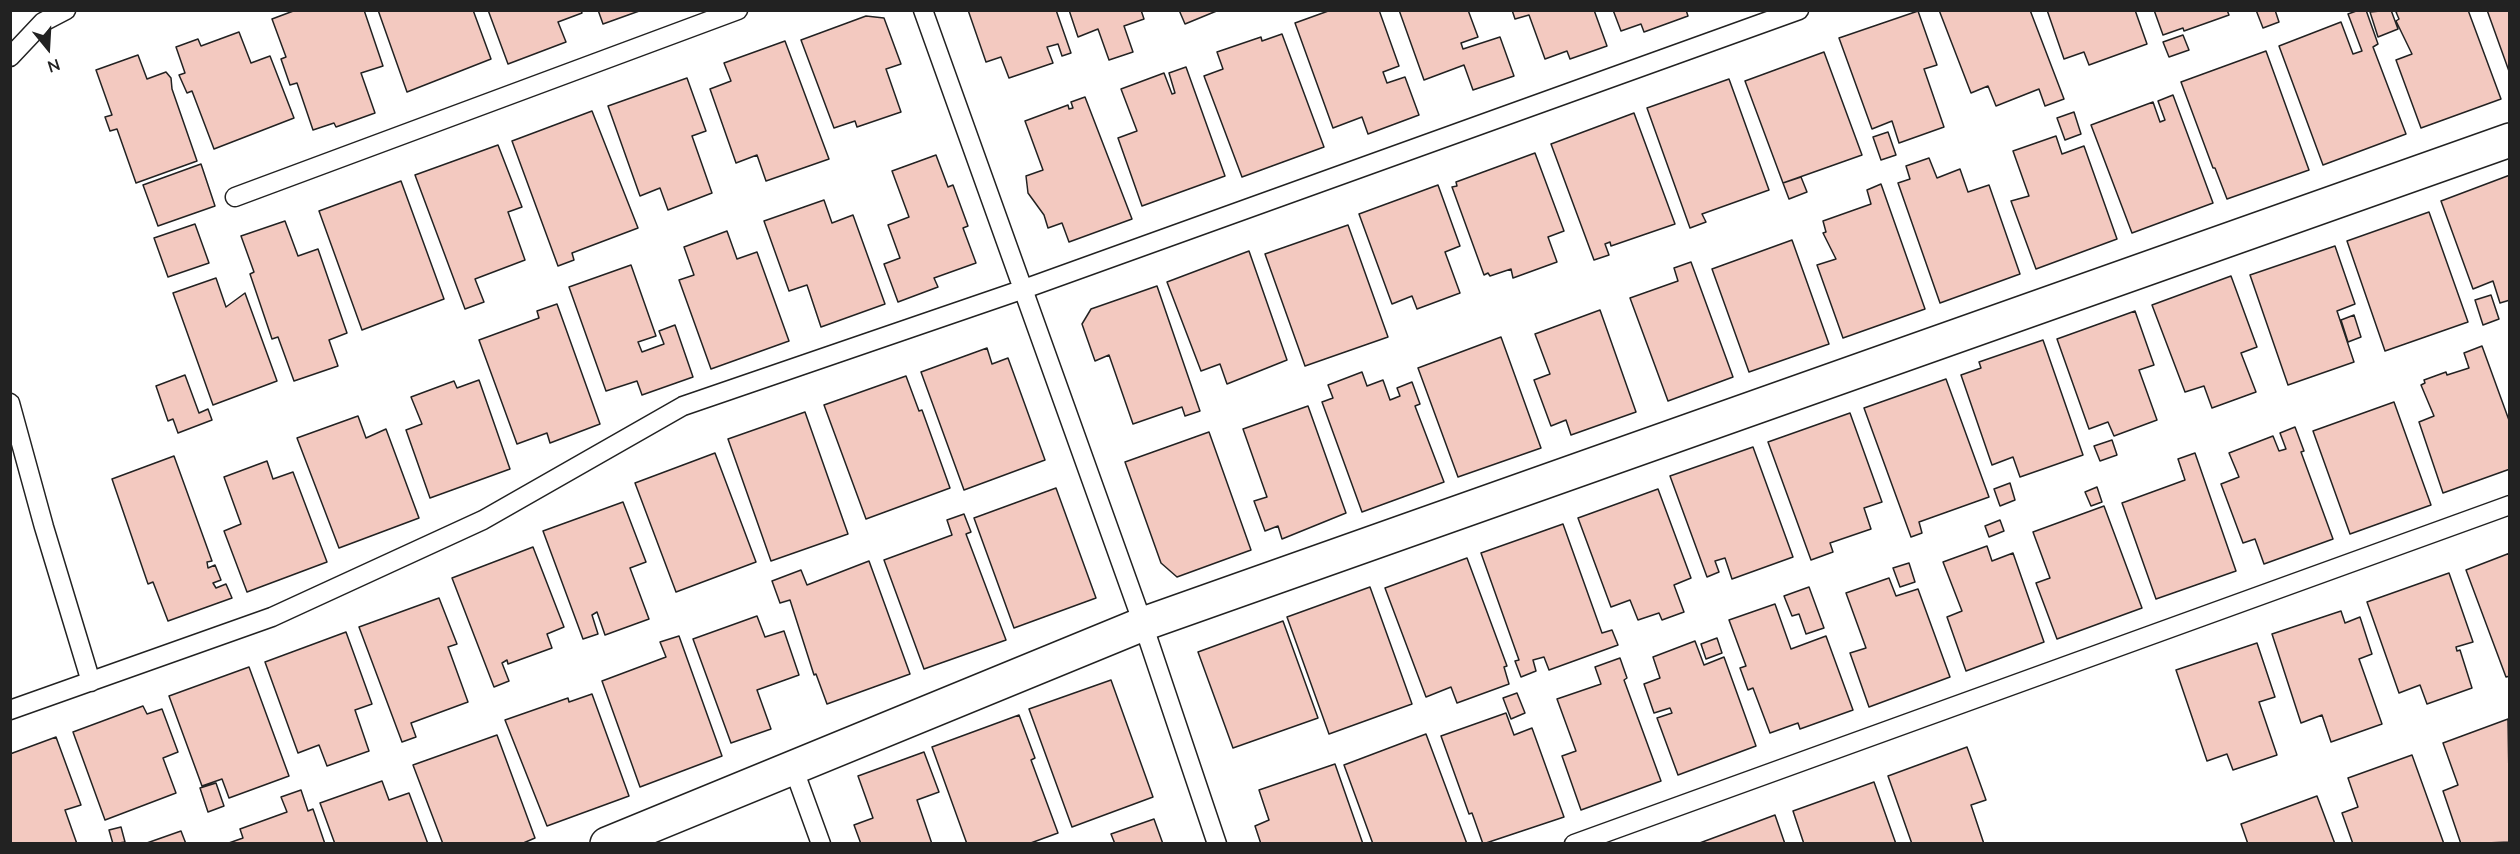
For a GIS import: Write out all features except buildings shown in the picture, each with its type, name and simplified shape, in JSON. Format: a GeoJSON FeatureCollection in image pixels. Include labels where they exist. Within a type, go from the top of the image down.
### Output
{"type":"FeatureCollection","features":[{"type":"Feature","properties":{"kind":"street"},"geometry":{"type":"LineString","coordinates":[[607,843],[1143,624],[2510,140]]}},
{"type":"Feature","properties":{"kind":"lane"},"geometry":{"type":"LineString","coordinates":[[10,57],[43,22],[66,10]]}},
{"type":"Feature","properties":{"kind":"lane"},"geometry":{"type":"LineString","coordinates":[[235,197],[738,10]]}},
{"type":"Feature","properties":{"kind":"lane"},"geometry":{"type":"LineString","coordinates":[[923,10],[1143,624],[1217,843]]}},
{"type":"Feature","properties":{"kind":"lane"},"geometry":{"type":"LineString","coordinates":[[10,710],[272,617],[483,520],[683,406],[1024,289],[1799,10]]}},
{"type":"Feature","properties":{"kind":"lane"},"geometry":{"type":"LineString","coordinates":[[10,403],[44,527],[91,682]]}},
{"type":"Feature","properties":{"kind":"lane"},"geometry":{"type":"LineString","coordinates":[[1574,843],[2510,505]]}},
{"type":"Feature","properties":{"kind":"lane"},"geometry":{"type":"LineString","coordinates":[[793,767],[821,843]]}}]}
